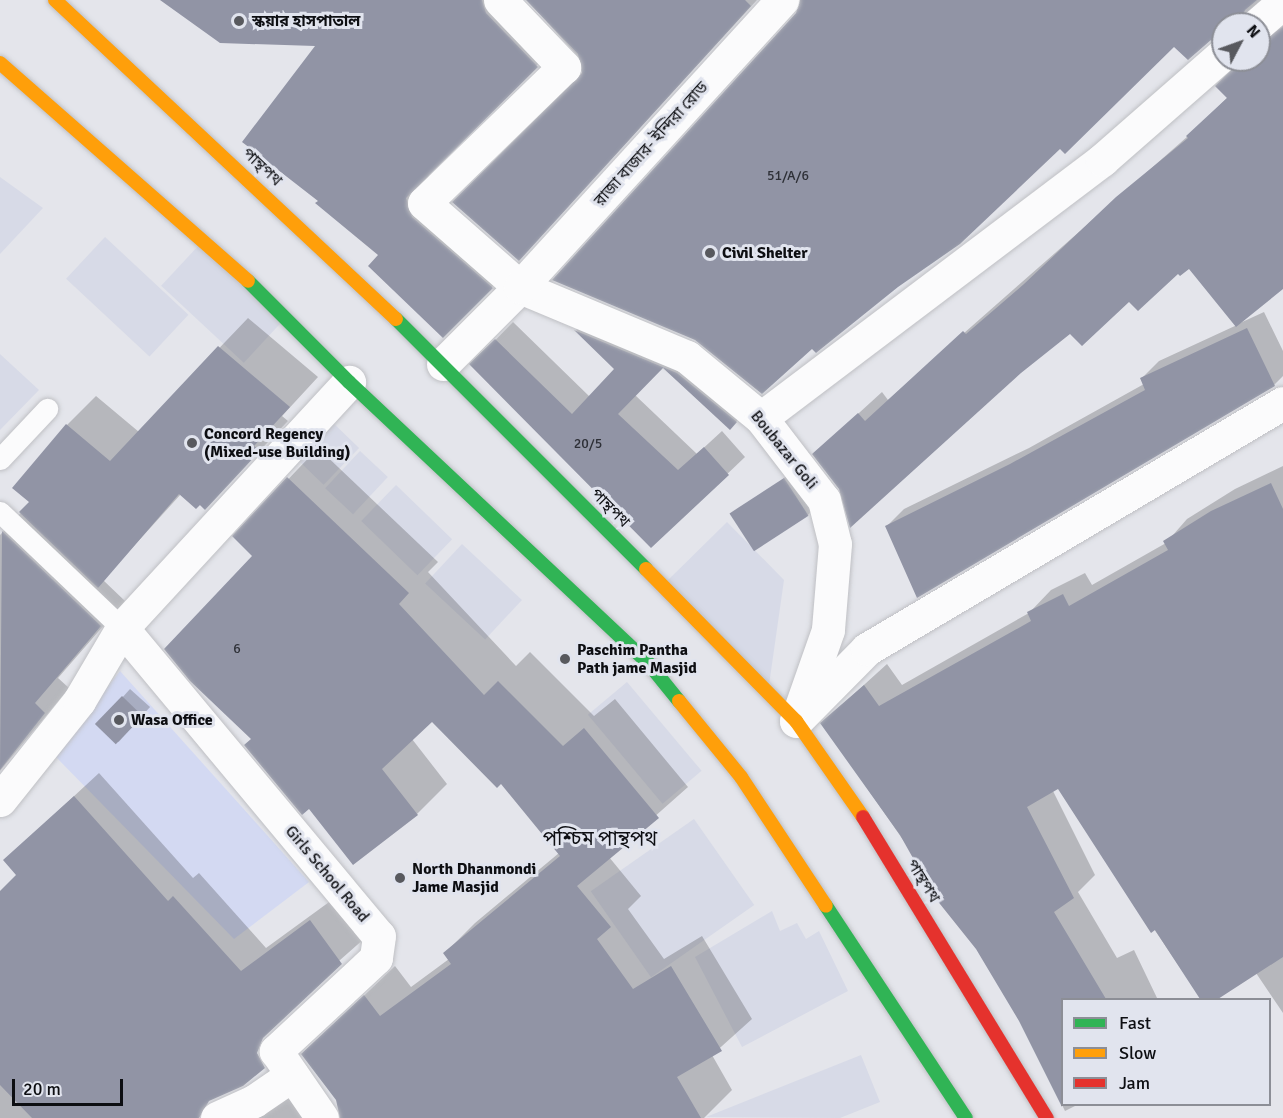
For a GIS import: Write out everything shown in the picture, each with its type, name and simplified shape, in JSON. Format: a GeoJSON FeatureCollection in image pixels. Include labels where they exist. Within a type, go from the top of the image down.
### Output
{"type":"FeatureCollection","features":[{"type":"Feature","properties":{"kind":"main road","name":"পান্থপথ"},"geometry":{"type":"LineString","coordinates":[[55,0],[266,193],[443,364],[796,721],[873,832],[1047,1118]]}},
{"type":"Feature","properties":{"kind":"main road"},"geometry":{"type":"LineString","coordinates":[[0,63],[238,270],[349,382],[649,664],[741,777],[966,1118]]}},
{"type":"Feature","properties":{"kind":"street","name":"Boubazar Goli"},"geometry":{"type":"LineString","coordinates":[[500,0],[564,67],[424,203],[520,287],[687,357],[761,418],[824,500],[835,544],[828,630],[796,721]]}},
{"type":"Feature","properties":{"kind":"street","name":"রাজা বাজার- ইন্দিরা রোড"},"geometry":{"type":"LineString","coordinates":[[443,364],[520,287],[782,0]]}},
{"type":"Feature","properties":{"kind":"street"},"geometry":{"type":"LineString","coordinates":[[1271,13],[1283,2]]}},
{"type":"Feature","properties":{"kind":"street"},"geometry":{"type":"LineString","coordinates":[[761,418],[1102,160],[1211,65]]}},
{"type":"Feature","properties":{"kind":"street"},"geometry":{"type":"LineString","coordinates":[[0,800],[79,701],[122,628],[349,382]]}},
{"type":"Feature","properties":{"kind":"street"},"geometry":{"type":"LineString","coordinates":[[796,721],[867,649],[1283,403]]}},
{"type":"Feature","properties":{"kind":"street","name":"Girls School Road"},"geometry":{"type":"LineString","coordinates":[[122,628],[379,936],[376,958],[276,1051],[322,1118]]}},
{"type":"Feature","properties":{"kind":"street"},"geometry":{"type":"LineString","coordinates":[[217,1118],[254,1111],[292,1075]]}},
{"type":"Feature","properties":{"kind":"lane"},"geometry":{"type":"LineString","coordinates":[[0,459],[46,409]]}},
{"type":"Feature","properties":{"kind":"lane"},"geometry":{"type":"LineString","coordinates":[[0,512],[122,628]]}},
{"type":"Feature","properties":{"kind":"shaded area"},"geometry":{"type":"Polygon","coordinates":[[[0,177],[43,208],[0,254],[0,177]]]}},
{"type":"Feature","properties":{"kind":"shaded area"},"geometry":{"type":"Polygon","coordinates":[[[105,237],[188,315],[150,356],[66,279],[105,237]]]}},
{"type":"Feature","properties":{"kind":"shaded area"},"geometry":{"type":"Polygon","coordinates":[[[200,244],[283,321],[244,363],[161,286],[200,244]]]}},
{"type":"Feature","properties":{"kind":"shaded area"},"geometry":{"type":"Polygon","coordinates":[[[0,354],[39,390],[0,430],[0,354]]]}},
{"type":"Feature","properties":{"kind":"shaded area"},"geometry":{"type":"Polygon","coordinates":[[[331,421],[359,448],[324,485],[296,458],[331,421]]]}},
{"type":"Feature","properties":{"kind":"shaded area"},"geometry":{"type":"Polygon","coordinates":[[[360,451],[388,477],[353,514],[325,488],[360,451]]]}},
{"type":"Feature","properties":{"kind":"shaded area"},"geometry":{"type":"Polygon","coordinates":[[[396,485],[452,539],[417,575],[361,521],[396,485]]]}},
{"type":"Feature","properties":{"kind":"shaded area"},"geometry":{"type":"Polygon","coordinates":[[[727,522],[784,580],[767,699],[662,586],[727,522]]]}},
{"type":"Feature","properties":{"kind":"shaded area"},"geometry":{"type":"Polygon","coordinates":[[[462,544],[522,600],[485,639],[425,583],[462,544]]]}},
{"type":"Feature","properties":{"kind":"shaded area"},"geometry":{"type":"Polygon","coordinates":[[[120,671],[309,882],[234,939],[55,756],[120,671]]]}},
{"type":"Feature","properties":{"kind":"shaded area"},"geometry":{"type":"Polygon","coordinates":[[[627,682],[702,771],[662,804],[588,715],[627,682]]]}},
{"type":"Feature","properties":{"kind":"shaded area"},"geometry":{"type":"Polygon","coordinates":[[[694,819],[754,905],[651,977],[591,891],[694,819]]]}},
{"type":"Feature","properties":{"kind":"shaded area"},"geometry":{"type":"Polygon","coordinates":[[[772,911],[780,931],[797,923],[806,939],[819,931],[848,991],[742,1047],[695,957],[772,911]]]}},
{"type":"Feature","properties":{"kind":"shaded area"},"geometry":{"type":"Polygon","coordinates":[[[861,1055],[880,1102],[840,1118],[706,1117],[861,1055]]]}},
{"type":"Feature","properties":{"kind":"building"},"geometry":{"type":"Polygon","coordinates":[[[160,0],[482,0],[486,13],[538,67],[406,198],[412,217],[493,288],[443,338],[368,266],[378,255],[315,203],[318,201],[242,142],[315,46],[220,43],[160,0]]]}},
{"type":"Feature","properties":{"kind":"building"},"geometry":{"type":"Polygon","coordinates":[[[526,0],[745,0],[751,6],[519,261],[452,202],[582,73],[578,54],[526,0]]]}},
{"type":"Feature","properties":{"kind":"building"},"geometry":{"type":"Polygon","coordinates":[[[800,0],[1257,0],[1244,12],[1211,12],[1211,40],[1188,60],[1174,47],[1065,154],[1060,149],[960,244],[898,287],[816,353],[812,349],[762,394],[695,340],[552,280],[796,13],[800,0]]]}},
{"type":"Feature","properties":{"kind":"building"},"geometry":{"type":"Polygon","coordinates":[[[1283,27],[1283,289],[1236,327],[1189,269],[1180,276],[1178,274],[1138,311],[1129,302],[1082,346],[1070,334],[1021,373],[850,528],[839,489],[812,454],[858,413],[865,421],[963,331],[966,334],[1024,284],[1116,197],[1188,138],[1186,136],[1227,98],[1215,86],[1229,72],[1271,72],[1271,34],[1283,27]]]}},
{"type":"Feature","properties":{"kind":"building"},"geometry":{"type":"Polygon","coordinates":[[[1247,328],[1275,386],[917,598],[885,526],[1010,464],[1145,390],[1140,378],[1247,328]]]}},
{"type":"Feature","properties":{"kind":"building"},"geometry":{"type":"Polygon","coordinates":[[[574,330],[677,373],[737,422],[730,430],[663,368],[618,414],[678,470],[704,447],[729,475],[651,548],[469,364],[495,339],[572,414],[614,369],[574,330]]]}},
{"type":"Feature","properties":{"kind":"building","name":"Concord Regency (Mixed-use Building)"},"geometry":{"type":"Polygon","coordinates":[[[218,346],[290,407],[254,446],[260,451],[205,510],[200,505],[196,509],[179,494],[98,588],[19,512],[29,502],[12,488],[66,424],[110,461],[218,346]]]}},
{"type":"Feature","properties":{"kind":"building"},"geometry":{"type":"Polygon","coordinates":[[[287,477],[409,593],[399,604],[484,695],[498,681],[563,746],[584,728],[659,818],[577,886],[611,927],[597,939],[633,989],[671,966],[722,1051],[677,1077],[701,1118],[340,1118],[336,1100],[301,1054],[364,995],[380,1016],[451,964],[443,953],[560,856],[501,784],[497,788],[432,722],[382,769],[418,815],[353,865],[309,809],[302,815],[244,745],[251,739],[190,681],[164,649],[252,556],[232,536],[287,477]]]}},
{"type":"Feature","properties":{"kind":"building"},"geometry":{"type":"Polygon","coordinates":[[[784,478],[809,516],[754,551],[729,513],[784,478]]]}},
{"type":"Feature","properties":{"kind":"building"},"geometry":{"type":"Polygon","coordinates":[[[1271,483],[1283,509],[1283,957],[1220,998],[1199,998],[1155,930],[1151,933],[1058,789],[1027,807],[1074,898],[1054,912],[1105,998],[1061,998],[1061,1105],[1019,1021],[976,949],[936,899],[900,835],[820,723],[864,685],[879,706],[1031,621],[1027,612],[1063,594],[1069,606],[1168,550],[1163,541],[1211,511],[1271,483]]]}},
{"type":"Feature","properties":{"kind":"building"},"geometry":{"type":"Polygon","coordinates":[[[2,531],[101,626],[35,703],[45,713],[0,770],[2,531]]]}},
{"type":"Feature","properties":{"kind":"building","name":"Wasa Office"},"geometry":{"type":"Polygon","coordinates":[[[122,696],[143,716],[116,744],[95,724],[122,696]]]}},
{"type":"Feature","properties":{"kind":"building"},"geometry":{"type":"Polygon","coordinates":[[[74,796],[168,901],[173,896],[241,971],[310,920],[342,964],[263,1038],[257,1053],[265,1068],[243,1086],[209,1101],[199,1118],[32,1118],[0,1085],[0,891],[16,875],[3,860],[74,796]]]}},
{"type":"Feature","properties":{"kind":"traffic: fast"},"geometry":{"type":"LineString","coordinates":[[248,281],[349,382],[649,664],[679,701]]}},
{"type":"Feature","properties":{"kind":"traffic: fast"},"geometry":{"type":"LineString","coordinates":[[396,319],[646,569]]}},
{"type":"Feature","properties":{"kind":"traffic: fast"},"geometry":{"type":"LineString","coordinates":[[826,906],[966,1118]]}},
{"type":"Feature","properties":{"kind":"traffic: slow"},"geometry":{"type":"LineString","coordinates":[[55,0],[396,319]]}},
{"type":"Feature","properties":{"kind":"traffic: slow"},"geometry":{"type":"LineString","coordinates":[[0,63],[248,281]]}},
{"type":"Feature","properties":{"kind":"traffic: slow"},"geometry":{"type":"LineString","coordinates":[[646,569],[796,721],[863,817]]}},
{"type":"Feature","properties":{"kind":"traffic: slow"},"geometry":{"type":"LineString","coordinates":[[679,701],[741,777],[826,906]]}},
{"type":"Feature","properties":{"kind":"traffic: jam"},"geometry":{"type":"LineString","coordinates":[[863,817],[1047,1118]]}},
{"type":"Feature","properties":{"kind":"place","name":"স্কয়ার হাসপাতাল"},"geometry":{"type":"Point","coordinates":[239,21]}},
{"type":"Feature","properties":{"kind":"place","name":"Civil Shelter"},"geometry":{"type":"Point","coordinates":[710,253]}},
{"type":"Feature","properties":{"kind":"place","name":"Concord Regency (Mixed-use Building)"},"geometry":{"type":"Point","coordinates":[192,443]}},
{"type":"Feature","properties":{"kind":"place","name":"Paschim Pantha Path jame Masjid"},"geometry":{"type":"Point","coordinates":[565,659]}},
{"type":"Feature","properties":{"kind":"place","name":"Wasa Office"},"geometry":{"type":"Point","coordinates":[119,720]}},
{"type":"Feature","properties":{"kind":"place","name":"North Dhanmondi Jame Masjid"},"geometry":{"type":"Point","coordinates":[400,878]}},
{"type":"Feature","properties":{"kind":"district","name":"পশ্চিম পান্থপথ"},"geometry":{"type":"Point","coordinates":[600,838]}}]}
